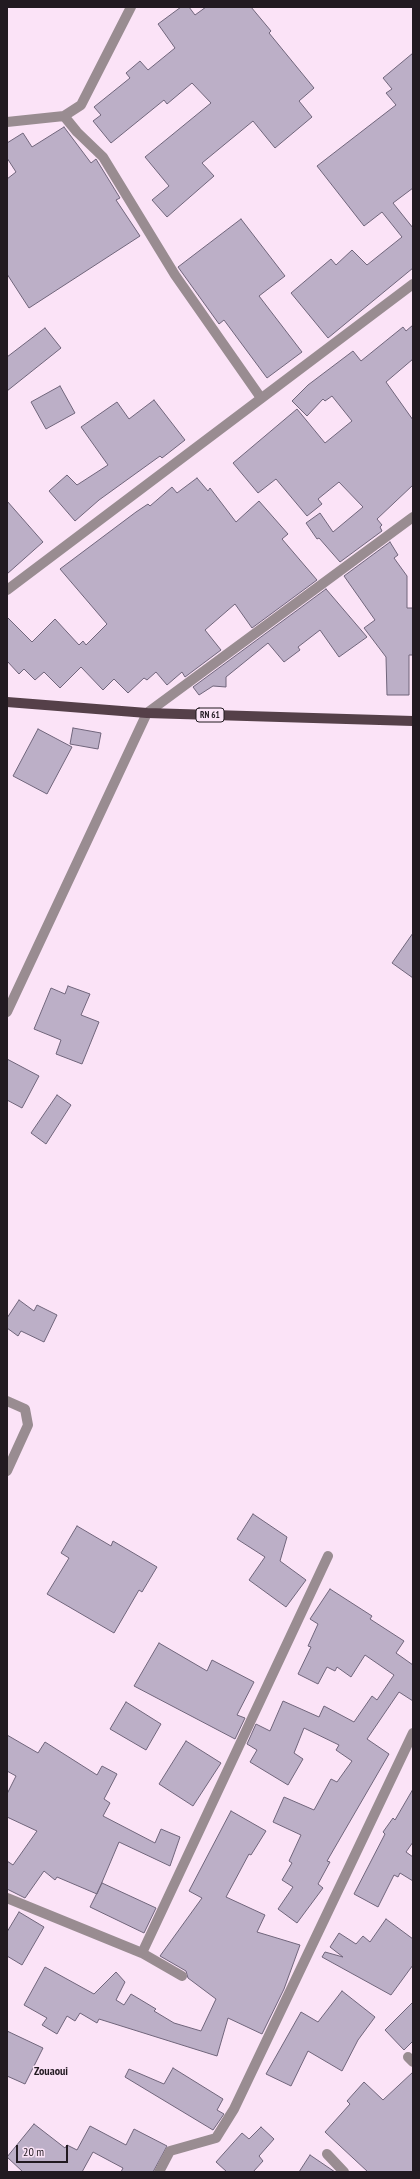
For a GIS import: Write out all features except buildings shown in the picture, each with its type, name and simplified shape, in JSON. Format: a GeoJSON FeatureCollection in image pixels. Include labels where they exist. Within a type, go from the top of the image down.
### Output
{"type":"FeatureCollection","features":[{"type":"Feature","properties":{"kind":"main road","name":"RN 61"},"geometry":{"type":"LineString","coordinates":[[7,702],[148,713],[413,721]]}},
{"type":"Feature","properties":{"kind":"street"},"geometry":{"type":"LineString","coordinates":[[7,122],[64,116],[81,105],[131,7]]}},
{"type":"Feature","properties":{"kind":"street"},"geometry":{"type":"LineString","coordinates":[[64,116],[77,132],[103,157],[175,275],[261,398]]}},
{"type":"Feature","properties":{"kind":"street"},"geometry":{"type":"LineString","coordinates":[[7,590],[413,284]]}},
{"type":"Feature","properties":{"kind":"street"},"geometry":{"type":"LineString","coordinates":[[7,1012],[148,713],[413,517]]}},
{"type":"Feature","properties":{"kind":"street"},"geometry":{"type":"LineString","coordinates":[[7,1401],[25,1410],[28,1425],[7,1471]]}},
{"type":"Feature","properties":{"kind":"street"},"geometry":{"type":"LineString","coordinates":[[142,1954],[328,1556]]}},
{"type":"Feature","properties":{"kind":"street"},"geometry":{"type":"LineString","coordinates":[[159,2172],[170,2151],[216,2138],[234,2109],[413,1733]]}},
{"type":"Feature","properties":{"kind":"street"},"geometry":{"type":"LineString","coordinates":[[7,1898],[142,1954],[182,1976]]}},
{"type":"Feature","properties":{"kind":"street"},"geometry":{"type":"LineString","coordinates":[[328,2154],[344,2172]]}},
{"type":"Feature","properties":{"kind":"district","name":"Zouaoui"},"geometry":{"type":"Point","coordinates":[51,2072]}}]}
